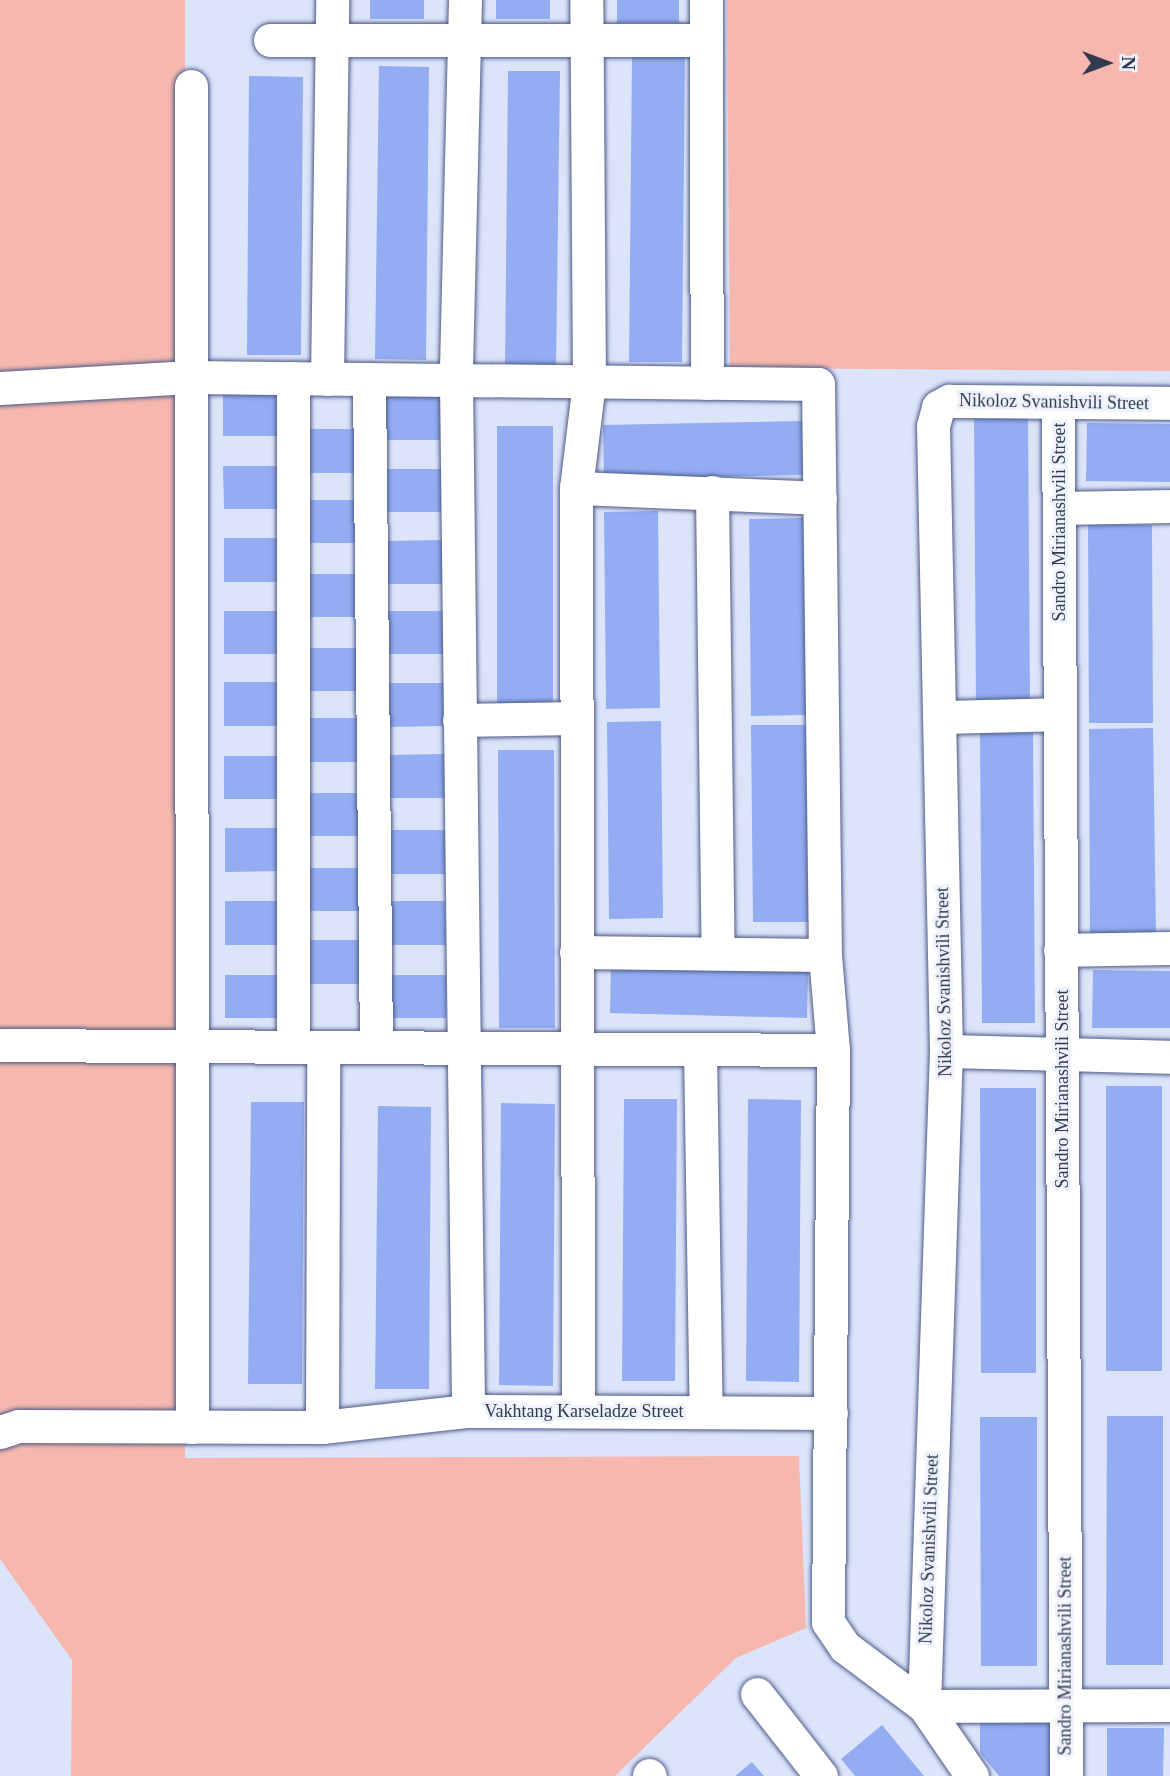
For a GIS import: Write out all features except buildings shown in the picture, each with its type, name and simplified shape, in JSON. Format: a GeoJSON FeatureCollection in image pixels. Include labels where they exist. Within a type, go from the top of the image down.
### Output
{"type":"FeatureCollection","features":[{"type":"Feature","properties":{"kind":"street"},"geometry":{"type":"LineString","coordinates":[[327,379],[332,0]]}},
{"type":"Feature","properties":{"kind":"street"},"geometry":{"type":"LineString","coordinates":[[464,0],[456,380],[468,1411]]}},
{"type":"Feature","properties":{"kind":"street"},"geometry":{"type":"LineString","coordinates":[[578,1412],[576,488],[589,382],[586,0]]}},
{"type":"Feature","properties":{"kind":"street"},"geometry":{"type":"LineString","coordinates":[[706,0],[707,383]]}},
{"type":"Feature","properties":{"kind":"street"},"geometry":{"type":"LineString","coordinates":[[270,40],[706,40]]}},
{"type":"Feature","properties":{"kind":"street"},"geometry":{"type":"LineString","coordinates":[[191,86],[192,1427]]}},
{"type":"Feature","properties":{"kind":"street"},"geometry":{"type":"LineString","coordinates":[[0,388],[191,377],[818,384],[825,955],[832,1051],[828,1622],[845,1647],[923,1706],[972,1776]]}},
{"type":"Feature","properties":{"kind":"street"},"geometry":{"type":"LineString","coordinates":[[293,379],[308,1047],[322,1427]]}},
{"type":"Feature","properties":{"kind":"street"},"geometry":{"type":"LineString","coordinates":[[369,379],[376,1047]]}},
{"type":"Feature","properties":{"kind":"street","name":"Nikoloz Svanishvili Street"},"geometry":{"type":"LineString","coordinates":[[923,1706],[946,1051],[933,426],[938,407],[949,401],[1170,403]]}},
{"type":"Feature","properties":{"kind":"street","name":"Sandro Mirianashvili Street"},"geometry":{"type":"LineString","coordinates":[[1058,402],[1066,1776]]}},
{"type":"Feature","properties":{"kind":"street"},"geometry":{"type":"LineString","coordinates":[[576,488],[820,498]]}},
{"type":"Feature","properties":{"kind":"street"},"geometry":{"type":"LineString","coordinates":[[712,492],[718,953]]}},
{"type":"Feature","properties":{"kind":"street"},"geometry":{"type":"LineString","coordinates":[[1059,508],[1170,506]]}},
{"type":"Feature","properties":{"kind":"street"},"geometry":{"type":"LineString","coordinates":[[939,717],[1059,714]]}},
{"type":"Feature","properties":{"kind":"street"},"geometry":{"type":"LineString","coordinates":[[459,720],[576,718]]}},
{"type":"Feature","properties":{"kind":"street"},"geometry":{"type":"LineString","coordinates":[[1060,950],[1170,948]]}},
{"type":"Feature","properties":{"kind":"street"},"geometry":{"type":"LineString","coordinates":[[576,952],[825,955]]}},
{"type":"Feature","properties":{"kind":"street"},"geometry":{"type":"LineString","coordinates":[[0,1045],[832,1051]]}},
{"type":"Feature","properties":{"kind":"street"},"geometry":{"type":"LineString","coordinates":[[699,1050],[706,1412]]}},
{"type":"Feature","properties":{"kind":"street"},"geometry":{"type":"LineString","coordinates":[[946,1051],[1170,1057]]}},
{"type":"Feature","properties":{"kind":"street","name":"Vakhtang Karseladze Street"},"geometry":{"type":"LineString","coordinates":[[0,1432],[18,1426],[322,1427],[468,1411],[831,1413]]}},
{"type":"Feature","properties":{"kind":"street"},"geometry":{"type":"LineString","coordinates":[[757,1694],[821,1776]]}},
{"type":"Feature","properties":{"kind":"street"},"geometry":{"type":"LineString","coordinates":[[923,1706],[1170,1705]]}},
{"type":"Feature","properties":{"kind":"shaded area"},"geometry":{"type":"Polygon","coordinates":[[[0,0],[185,0],[185,1458],[799,1456],[806,1628],[736,1658],[615,1776],[71,1776],[72,1660],[0,1559],[0,0]]]}},
{"type":"Feature","properties":{"kind":"shaded area"},"geometry":{"type":"Polygon","coordinates":[[[727,0],[1170,0],[1170,371],[730,368],[727,0]]]}}]}
